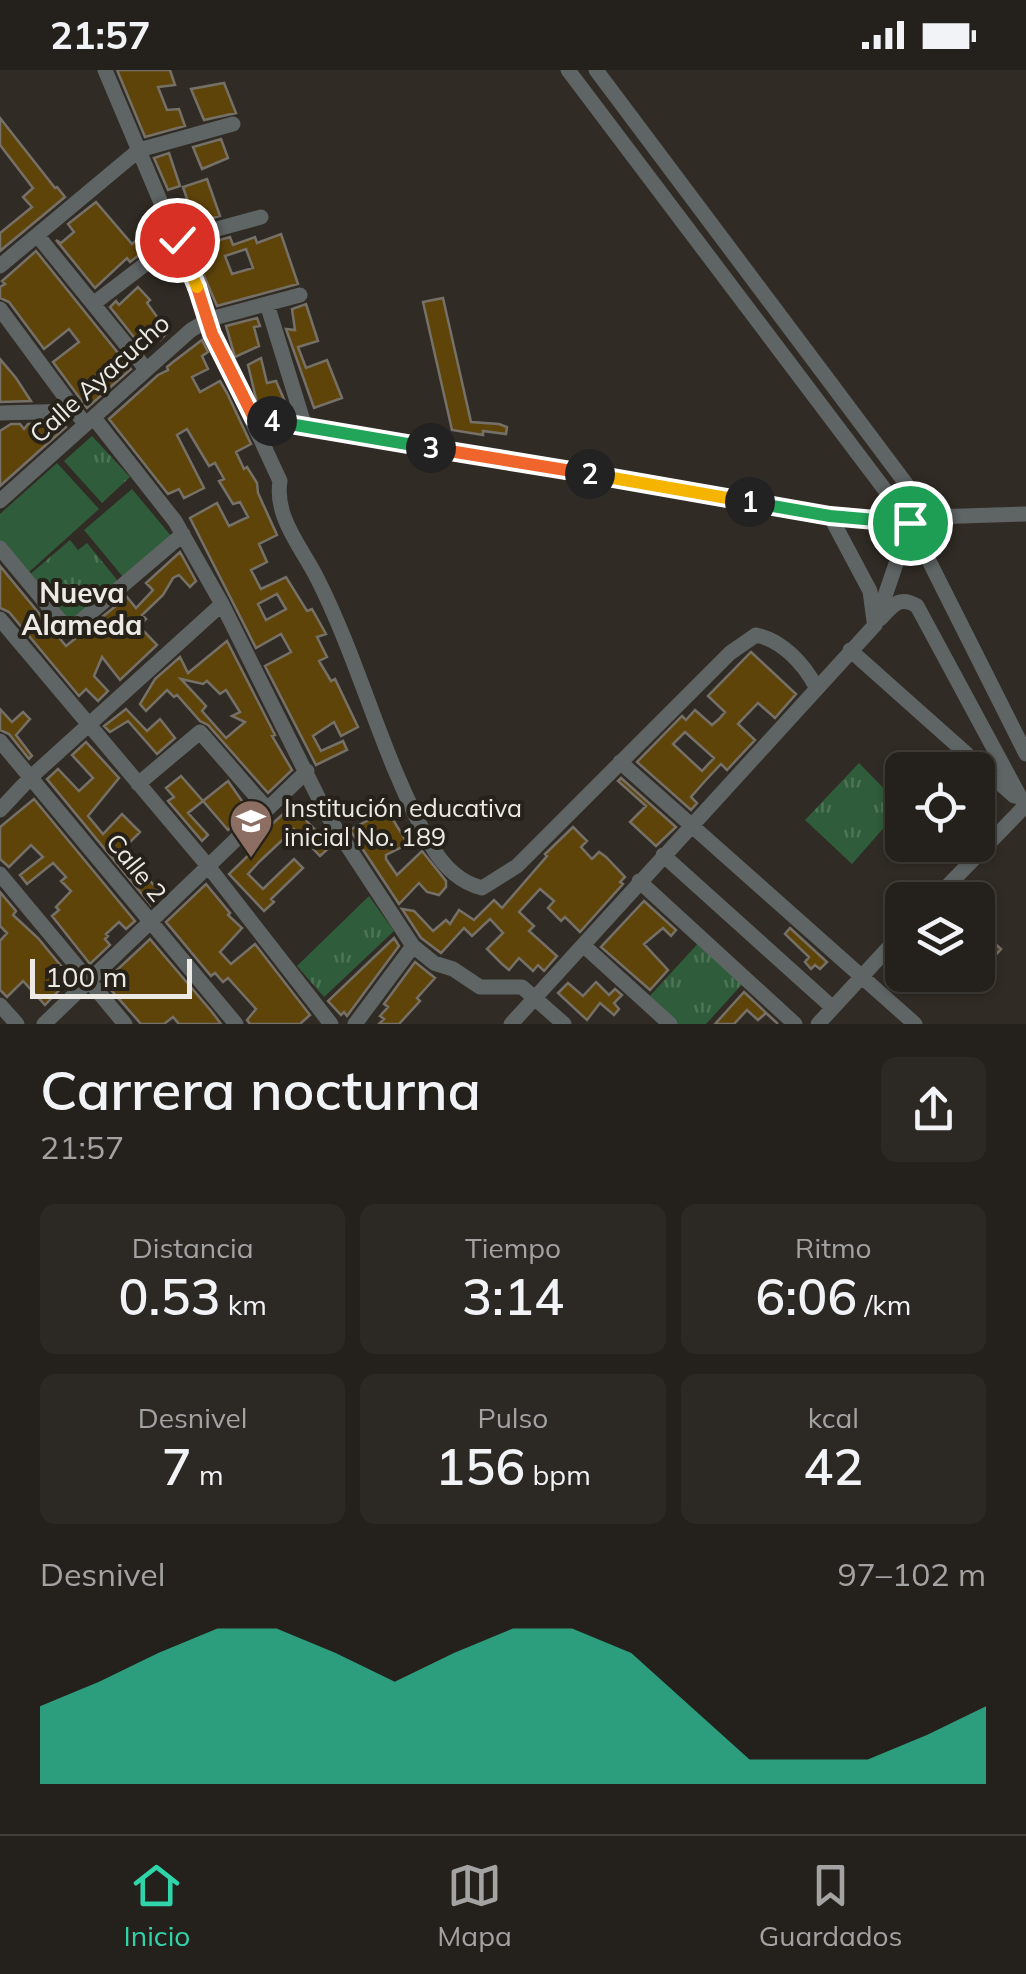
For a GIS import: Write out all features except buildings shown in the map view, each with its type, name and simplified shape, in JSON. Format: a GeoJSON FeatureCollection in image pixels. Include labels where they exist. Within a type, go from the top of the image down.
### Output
{"type":"FeatureCollection","features":[{"type":"Feature","properties":{"kind":"street"},"geometry":{"type":"LineString","coordinates":[[105,70],[210,319],[212,334],[280,481],[279,506],[342,632],[385,745],[433,848],[461,881],[482,888],[505,876],[730,653],[756,635],[770,638],[791,654],[809,672],[816,688]]}},
{"type":"Feature","properties":{"kind":"street"},"geometry":{"type":"LineString","coordinates":[[568,70],[910,523],[1026,754]]}},
{"type":"Feature","properties":{"kind":"street"},"geometry":{"type":"LineString","coordinates":[[596,70],[932,518]]}},
{"type":"Feature","properties":{"kind":"street"},"geometry":{"type":"LineString","coordinates":[[0,266],[139,150],[233,124]]}},
{"type":"Feature","properties":{"kind":"street"},"geometry":{"type":"LineString","coordinates":[[93,304],[177,240],[261,217]]}},
{"type":"Feature","properties":{"kind":"street"},"geometry":{"type":"LineString","coordinates":[[37,236],[146,369]]}},
{"type":"Feature","properties":{"kind":"street","name":"Calle Ayacucho"},"geometry":{"type":"LineString","coordinates":[[0,501],[80,419],[191,330],[210,319],[300,295]]}},
{"type":"Feature","properties":{"kind":"street"},"geometry":{"type":"LineString","coordinates":[[267,304],[305,427]]}},
{"type":"Feature","properties":{"kind":"street"},"geometry":{"type":"LineString","coordinates":[[0,310],[80,419]]}},
{"type":"Feature","properties":{"kind":"street"},"geometry":{"type":"LineString","coordinates":[[0,326],[183,534],[327,814],[413,946],[434,963],[453,969],[480,987],[518,986],[564,1024]]}},
{"type":"Feature","properties":{"kind":"street"},"geometry":{"type":"LineString","coordinates":[[0,413],[80,419]]}},
{"type":"Feature","properties":{"kind":"street"},"geometry":{"type":"LineString","coordinates":[[254,418],[830,516],[910,523],[932,518],[1026,514]]}},
{"type":"Feature","properties":{"kind":"street"},"geometry":{"type":"LineString","coordinates":[[830,516],[870,590],[874,625]]}},
{"type":"Feature","properties":{"kind":"street"},"geometry":{"type":"LineString","coordinates":[[874,625],[910,523]]}},
{"type":"Feature","properties":{"kind":"street"},"geometry":{"type":"LineString","coordinates":[[0,548],[68,631],[183,534]]}},
{"type":"Feature","properties":{"kind":"street"},"geometry":{"type":"LineString","coordinates":[[511,1024],[898,602],[905,600],[917,606],[1025,807]]}},
{"type":"Feature","properties":{"kind":"street"},"geometry":{"type":"LineString","coordinates":[[0,810],[31,777],[222,604]]}},
{"type":"Feature","properties":{"kind":"street"},"geometry":{"type":"LineString","coordinates":[[0,619],[208,866],[331,1024]]}},
{"type":"Feature","properties":{"kind":"street"},"geometry":{"type":"LineString","coordinates":[[850,650],[1025,807]]}},
{"type":"Feature","properties":{"kind":"street"},"geometry":{"type":"LineString","coordinates":[[1006,715],[1026,724]]}},
{"type":"Feature","properties":{"kind":"street"},"geometry":{"type":"LineString","coordinates":[[138,784],[200,732],[267,809]]}},
{"type":"Feature","properties":{"kind":"street","name":"Calle 2"},"geometry":{"type":"LineString","coordinates":[[0,741],[236,1024]]}},
{"type":"Feature","properties":{"kind":"street"},"geometry":{"type":"LineString","coordinates":[[620,762],[914,1024]]}},
{"type":"Feature","properties":{"kind":"street"},"geometry":{"type":"LineString","coordinates":[[44,1024],[307,771]]}},
{"type":"Feature","properties":{"kind":"street"},"geometry":{"type":"LineString","coordinates":[[952,882],[1025,807]]}},
{"type":"Feature","properties":{"kind":"street"},"geometry":{"type":"LineString","coordinates":[[663,855],[833,1008]]}},
{"type":"Feature","properties":{"kind":"street"},"geometry":{"type":"LineString","coordinates":[[0,874],[126,1024]]}},
{"type":"Feature","properties":{"kind":"street"},"geometry":{"type":"LineString","coordinates":[[639,881],[794,1024]]}},
{"type":"Feature","properties":{"kind":"street"},"geometry":{"type":"LineString","coordinates":[[582,944],[670,1024]]}},
{"type":"Feature","properties":{"kind":"street"},"geometry":{"type":"LineString","coordinates":[[355,1024],[413,946]]}},
{"type":"Feature","properties":{"kind":"street"},"geometry":{"type":"LineString","coordinates":[[818,1024],[885,950]]}},
{"type":"Feature","properties":{"kind":"street"},"geometry":{"type":"LineString","coordinates":[[0,1004],[17,1024]]}},
{"type":"Feature","properties":{"kind":"green space"},"geometry":{"type":"Polygon","coordinates":[[[92,436],[130,477],[102,503],[64,461],[92,436]]]}},
{"type":"Feature","properties":{"kind":"green space"},"geometry":{"type":"Polygon","coordinates":[[[57,463],[99,509],[29,572],[0,541],[0,514],[57,463]]]}},
{"type":"Feature","properties":{"kind":"green space"},"geometry":{"type":"Polygon","coordinates":[[[132,489],[172,537],[123,577],[84,530],[132,489]]]}},
{"type":"Feature","properties":{"kind":"green space"},"geometry":{"type":"Polygon","coordinates":[[[70,540],[78,550],[87,543],[118,581],[67,623],[28,576],[70,540]]]}},
{"type":"Feature","properties":{"kind":"green space"},"geometry":{"type":"Polygon","coordinates":[[[859,763],[885,790],[885,826],[852,864],[805,820],[859,763]]]}},
{"type":"Feature","properties":{"kind":"green space"},"geometry":{"type":"Polygon","coordinates":[[[369,896],[394,931],[324,997],[297,966],[369,896]]]}},
{"type":"Feature","properties":{"kind":"green space"},"geometry":{"type":"Polygon","coordinates":[[[702,939],[746,980],[706,1024],[677,1024],[648,998],[702,939]]]}},
{"type":"Feature","properties":{"kind":"place","name":"Institución educativa inicial No. 189"},"geometry":{"type":"Point","coordinates":[251,859]}},
{"type":"Feature","properties":{"kind":"district","name":"Nueva Alameda"},"geometry":{"type":"Point","coordinates":[82,608]}},
{"type":"Feature","properties":{"kind":"route"},"geometry":{"type":"LineString","coordinates":[[177,240],[210,319],[212,334],[254,418],[830,516],[910,523]]}}]}
